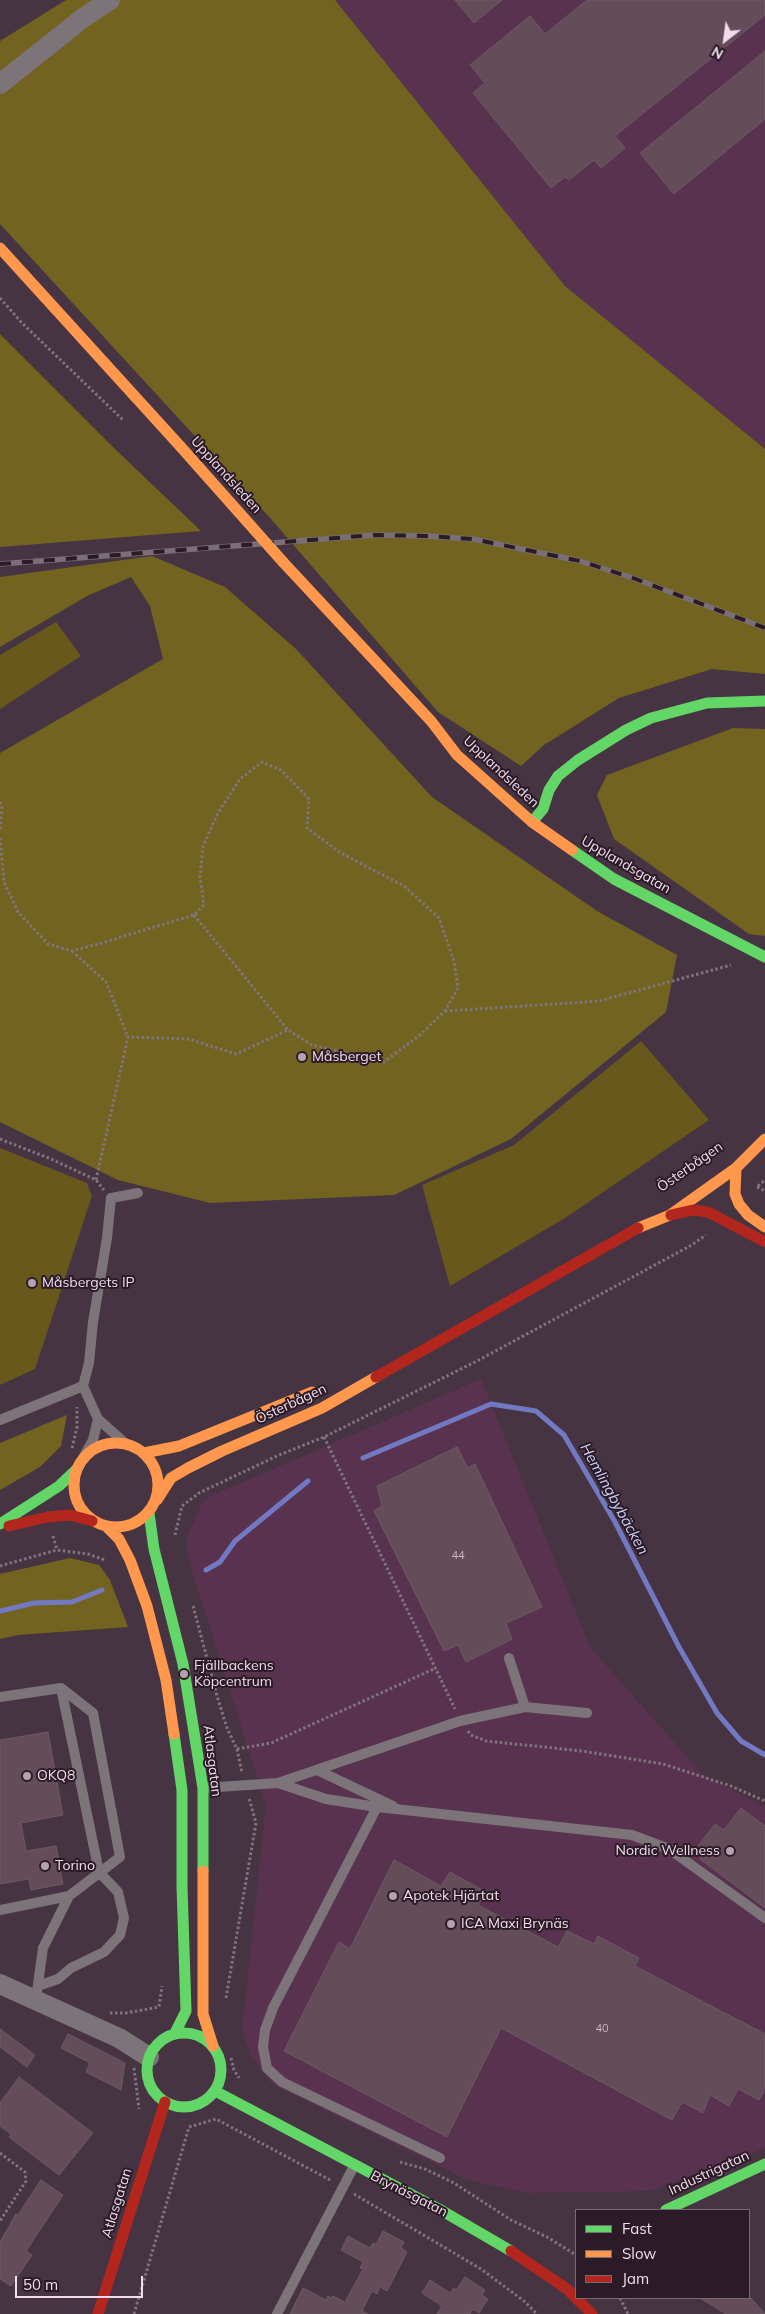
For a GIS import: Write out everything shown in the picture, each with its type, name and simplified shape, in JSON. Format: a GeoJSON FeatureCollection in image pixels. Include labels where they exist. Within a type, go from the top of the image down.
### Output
{"type":"FeatureCollection","features":[{"type":"Feature","properties":{"kind":"street"},"geometry":{"type":"LineString","coordinates":[[0,84],[83,18],[110,0]]}},
{"type":"Feature","properties":{"kind":"street","name":"Upplandsleden"},"geometry":{"type":"LineString","coordinates":[[0,248],[283,562],[431,721],[457,754],[493,789],[532,822]]}},
{"type":"Feature","properties":{"kind":"street"},"geometry":{"type":"LineString","coordinates":[[532,822],[543,808],[549,790],[567,768],[626,730],[651,718],[707,703],[765,701]]}},
{"type":"Feature","properties":{"kind":"street"},"geometry":{"type":"LineString","coordinates":[[728,714],[754,713]]}},
{"type":"Feature","properties":{"kind":"street"},"geometry":{"type":"LineString","coordinates":[[674,724],[691,720]]}},
{"type":"Feature","properties":{"kind":"street","name":"Upplandsleden"},"geometry":{"type":"LineString","coordinates":[[431,721],[460,739]]}},
{"type":"Feature","properties":{"kind":"street"},"geometry":{"type":"LineString","coordinates":[[543,808],[558,802]]}},
{"type":"Feature","properties":{"kind":"street","name":"Upplandsgatan"},"geometry":{"type":"LineString","coordinates":[[532,822],[614,879],[765,957]]}},
{"type":"Feature","properties":{"kind":"street","name":"Upplandsgatan"},"geometry":{"type":"LineString","coordinates":[[638,878],[708,929]]}},
{"type":"Feature","properties":{"kind":"street","name":"Österbågen"},"geometry":{"type":"LineString","coordinates":[[735,1153],[765,1138]]}},
{"type":"Feature","properties":{"kind":"street","name":"Österbågen"},"geometry":{"type":"LineString","coordinates":[[157,1500],[171,1478],[188,1468],[222,1451],[322,1408],[637,1228],[670,1215],[736,1168],[765,1138]]}},
{"type":"Feature","properties":{"kind":"street"},"geometry":{"type":"LineString","coordinates":[[736,1168],[735,1194],[739,1204],[748,1215],[765,1227]]}},
{"type":"Feature","properties":{"kind":"street","name":"Österbågen"},"geometry":{"type":"LineString","coordinates":[[637,1228],[662,1204]]}},
{"type":"Feature","properties":{"kind":"street"},"geometry":{"type":"LineString","coordinates":[[670,1215],[692,1210],[708,1212],[723,1218],[751,1236],[765,1242]]}},
{"type":"Feature","properties":{"kind":"street","name":"Österbågen"},"geometry":{"type":"LineString","coordinates":[[360,1373],[444,1340]]}},
{"type":"Feature","properties":{"kind":"street","name":"Österbågen"},"geometry":{"type":"LineString","coordinates":[[144,1453],[179,1446],[323,1388]]}},
{"type":"Feature","properties":{"kind":"street"},"geometry":{"type":"LineString","coordinates":[[106,1444],[126,1444],[144,1453],[156,1469],[159,1484],[157,1500],[149,1513],[137,1523],[122,1528],[107,1527],[70,1515],[0,1526],[59,1486],[76,1469],[83,1458],[94,1449],[106,1444]]}},
{"type":"Feature","properties":{"kind":"street"},"geometry":{"type":"LineString","coordinates":[[76,1469],[74,1482],[75,1496],[81,1510],[92,1521]]}},
{"type":"Feature","properties":{"kind":"street","name":"Atlasgatan"},"geometry":{"type":"LineString","coordinates":[[149,1513],[154,1549],[183,1664],[203,1788],[203,2014],[213,2046]]}},
{"type":"Feature","properties":{"kind":"street"},"geometry":{"type":"LineString","coordinates":[[107,1527],[119,1539],[130,1560],[147,1606],[166,1680],[182,1790],[182,1886],[186,2011],[175,2033]]}},
{"type":"Feature","properties":{"kind":"street"},"geometry":{"type":"LineString","coordinates":[[0,1984],[36,1992],[119,2038],[139,2059],[148,2083],[158,2097],[174,2106],[192,2106],[208,2098],[220,2080],[219,2057],[213,2046],[204,2038],[193,2033],[175,2033],[159,2042],[139,2059]]}},
{"type":"Feature","properties":{"kind":"street","name":"Brynäsgatan"},"geometry":{"type":"LineString","coordinates":[[214,2091],[439,2209],[499,2243],[567,2288],[575,2296]]}},
{"type":"Feature","properties":{"kind":"street","name":"Atlasgatan"},"geometry":{"type":"LineString","coordinates":[[98,2314],[165,2102]]}},
{"type":"Feature","properties":{"kind":"street","name":"Industrigatan"},"geometry":{"type":"LineString","coordinates":[[668,2209],[765,2164]]}},
{"type":"Feature","properties":{"kind":"street"},"geometry":{"type":"LineString","coordinates":[[567,2288],[575,2279]]}},
{"type":"Feature","properties":{"kind":"street","name":"Brynäsgatan"},"geometry":{"type":"LineString","coordinates":[[578,2299],[592,2314]]}},
{"type":"Feature","properties":{"kind":"lane"},"geometry":{"type":"LineString","coordinates":[[126,1444],[98,1419],[83,1386],[89,1363],[111,1198],[138,1193]]}},
{"type":"Feature","properties":{"kind":"lane"},"geometry":{"type":"LineString","coordinates":[[0,1420],[83,1386]]}},
{"type":"Feature","properties":{"kind":"lane"},"geometry":{"type":"LineString","coordinates":[[83,1458],[93,1440],[98,1419]]}},
{"type":"Feature","properties":{"kind":"lane"},"geometry":{"type":"LineString","coordinates":[[509,1658],[525,1707]]}},
{"type":"Feature","properties":{"kind":"lane"},"geometry":{"type":"LineString","coordinates":[[36,1992],[58,1979],[71,1968],[104,1952],[120,1935],[124,1918],[118,1892],[99,1872],[61,1688]]}},
{"type":"Feature","properties":{"kind":"lane"},"geometry":{"type":"LineString","coordinates":[[0,1697],[61,1688],[92,1713],[110,1793],[120,1857],[69,1896],[43,1948],[36,1992]]}},
{"type":"Feature","properties":{"kind":"lane"},"geometry":{"type":"LineString","coordinates":[[182,1790],[278,1783],[460,1721],[525,1707],[587,1713]]}},
{"type":"Feature","properties":{"kind":"lane"},"geometry":{"type":"LineString","coordinates":[[316,1770],[401,1809]]}},
{"type":"Feature","properties":{"kind":"lane"},"geometry":{"type":"LineString","coordinates":[[278,1783],[326,1799],[377,1807],[632,1835],[669,1849],[765,1918]]}},
{"type":"Feature","properties":{"kind":"lane"},"geometry":{"type":"LineString","coordinates":[[377,1807],[273,2008],[265,2030],[263,2047],[267,2068],[282,2082],[440,2158]]}},
{"type":"Feature","properties":{"kind":"lane"},"geometry":{"type":"LineString","coordinates":[[0,1910],[69,1896]]}},
{"type":"Feature","properties":{"kind":"lane"},"geometry":{"type":"LineString","coordinates":[[277,2314],[354,2166]]}},
{"type":"Feature","properties":{"kind":"path"},"geometry":{"type":"LineString","coordinates":[[0,298],[22,323],[126,422]]}},
{"type":"Feature","properties":{"kind":"path"},"geometry":{"type":"LineString","coordinates":[[72,951],[194,915],[204,905],[200,877],[203,846],[218,814],[240,779],[262,762],[281,770],[309,799],[307,828],[339,852],[404,886],[439,918],[454,961],[458,988],[444,1011],[420,1035],[384,1062],[312,1044],[288,1030],[194,915]]}},
{"type":"Feature","properties":{"kind":"path"},"geometry":{"type":"LineString","coordinates":[[0,802],[2,806],[0,831]]}},
{"type":"Feature","properties":{"kind":"path"},"geometry":{"type":"LineString","coordinates":[[0,838],[4,882],[18,912],[48,944],[72,951],[106,982],[128,1037],[96,1180]]}},
{"type":"Feature","properties":{"kind":"path"},"geometry":{"type":"LineString","coordinates":[[444,1011],[599,1002],[733,964]]}},
{"type":"Feature","properties":{"kind":"path"},"geometry":{"type":"LineString","coordinates":[[128,1037],[188,1039],[236,1054],[288,1030]]}},
{"type":"Feature","properties":{"kind":"path"},"geometry":{"type":"LineString","coordinates":[[0,1139],[51,1159],[96,1180],[111,1198]]}},
{"type":"Feature","properties":{"kind":"path"},"geometry":{"type":"LineString","coordinates":[[739,1204],[765,1180]]}},
{"type":"Feature","properties":{"kind":"path"},"geometry":{"type":"LineString","coordinates":[[757,1187],[765,1192]]}},
{"type":"Feature","properties":{"kind":"path"},"geometry":{"type":"LineString","coordinates":[[174,1540],[182,1506],[199,1493],[279,1455],[324,1437],[476,1362],[690,1246],[723,1218]]}},
{"type":"Feature","properties":{"kind":"path"},"geometry":{"type":"LineString","coordinates":[[0,1566],[57,1550],[88,1554],[110,1562]]}},
{"type":"Feature","properties":{"kind":"path"},"geometry":{"type":"LineString","coordinates":[[237,1749],[271,1743],[436,1668]]}},
{"type":"Feature","properties":{"kind":"path"},"geometry":{"type":"LineString","coordinates":[[126,2013],[159,2007]]}},
{"type":"Feature","properties":{"kind":"path"},"geometry":{"type":"LineString","coordinates":[[139,2059],[134,2067],[139,2108]]}},
{"type":"Feature","properties":{"kind":"path"},"geometry":{"type":"LineString","coordinates":[[134,2314],[189,2127],[216,2119],[342,2187],[481,2270],[524,2301],[537,2314]]}},
{"type":"Feature","properties":{"kind":"path"},"geometry":{"type":"LineString","coordinates":[[0,2153],[26,2172],[26,2181],[0,2221]]}},
{"type":"Feature","properties":{"kind":"path"},"geometry":{"type":"LineString","coordinates":[[399,2162],[426,2170],[454,2184],[511,2220],[547,2237],[575,2254]]}},
{"type":"Feature","properties":{"kind":"path"},"geometry":{"type":"LineString","coordinates":[[620,2299],[628,2314]]}},
{"type":"Feature","properties":{"kind":"shaded area"},"geometry":{"type":"Polygon","coordinates":[[[66,0],[335,0],[565,286],[765,449],[765,674],[712,669],[619,698],[544,745],[521,766],[438,712],[271,519],[0,224],[0,41],[66,0]]]}},
{"type":"Feature","properties":{"kind":"shaded area"},"geometry":{"type":"Polygon","coordinates":[[[335,0],[765,0],[765,449],[565,286],[335,0]]]}},
{"type":"Feature","properties":{"kind":"shaded area"},"geometry":{"type":"Polygon","coordinates":[[[0,334],[115,449],[201,531],[0,547],[0,334]]]}},
{"type":"Feature","properties":{"kind":"shaded area"},"geometry":{"type":"Polygon","coordinates":[[[152,556],[225,587],[296,649],[432,797],[597,911],[677,955],[666,1012],[511,1139],[394,1195],[210,1203],[118,1180],[0,1122],[0,753],[163,659],[150,606],[131,577],[87,596],[0,647],[0,577],[152,556]]]}},
{"type":"Feature","properties":{"kind":"shaded area"},"geometry":{"type":"Polygon","coordinates":[[[56,622],[81,656],[0,709],[0,655],[56,622]]]}},
{"type":"Feature","properties":{"kind":"shaded area"},"geometry":{"type":"Polygon","coordinates":[[[733,728],[765,729],[765,936],[749,934],[614,839],[597,795],[607,775],[733,728]]]}},
{"type":"Feature","properties":{"kind":"shaded area"},"geometry":{"type":"Polygon","coordinates":[[[641,1041],[709,1120],[565,1218],[450,1286],[422,1185],[514,1145],[641,1041]]]}},
{"type":"Feature","properties":{"kind":"shaded area","name":"Måsbergets IP"},"geometry":{"type":"Polygon","coordinates":[[[0,1148],[87,1183],[92,1196],[35,1369],[0,1385],[0,1148]]]}},
{"type":"Feature","properties":{"kind":"shaded area"},"geometry":{"type":"Polygon","coordinates":[[[481,1379],[590,1647],[703,1775],[765,1807],[765,2148],[650,2191],[527,2193],[468,2180],[272,2084],[251,2056],[242,2030],[266,1805],[187,1555],[187,1537],[204,1499],[481,1379]]]}},
{"type":"Feature","properties":{"kind":"shaded area"},"geometry":{"type":"Polygon","coordinates":[[[67,1415],[61,1446],[40,1467],[0,1490],[0,1443],[67,1415]]]}},
{"type":"Feature","properties":{"kind":"shaded area"},"geometry":{"type":"Polygon","coordinates":[[[70,1558],[99,1565],[110,1580],[128,1627],[18,1635],[0,1639],[0,1574],[70,1558]]]}},
{"type":"Feature","properties":{"kind":"building"},"geometry":{"type":"Polygon","coordinates":[[[455,0],[502,0],[474,23],[455,0]]]}},
{"type":"Feature","properties":{"kind":"building"},"geometry":{"type":"Polygon","coordinates":[[[587,0],[765,0],[765,15],[615,136],[625,148],[601,168],[594,160],[569,180],[565,177],[551,188],[473,93],[485,83],[470,65],[530,16],[545,34],[587,0]]]}},
{"type":"Feature","properties":{"kind":"building"},"geometry":{"type":"Polygon","coordinates":[[[765,51],[765,119],[674,194],[640,153],[765,51]]]}},
{"type":"Feature","properties":{"kind":"building"},"geometry":{"type":"Polygon","coordinates":[[[457,1447],[468,1468],[475,1464],[542,1607],[506,1623],[512,1639],[466,1662],[458,1645],[444,1651],[374,1511],[382,1506],[377,1486],[457,1447]]]}},
{"type":"Feature","properties":{"kind":"building"},"geometry":{"type":"Polygon","coordinates":[[[48,1732],[63,1815],[21,1823],[26,1851],[56,1846],[63,1884],[31,1890],[29,1879],[0,1884],[0,1740],[48,1732]]]}},
{"type":"Feature","properties":{"kind":"building"},"geometry":{"type":"Polygon","coordinates":[[[741,1808],[765,1826],[765,1908],[700,1859],[706,1851],[698,1846],[715,1824],[724,1830],[741,1808]]]}},
{"type":"Feature","properties":{"kind":"building"},"geometry":{"type":"Polygon","coordinates":[[[394,1860],[441,1886],[450,1872],[486,1892],[478,1905],[558,1947],[567,1931],[594,1944],[598,1936],[639,1958],[635,1966],[765,2034],[765,2088],[759,2100],[738,2089],[729,2106],[710,2095],[703,2113],[682,2102],[672,2120],[501,2028],[447,2137],[284,2051],[339,1942],[350,1949],[394,1860]]]}},
{"type":"Feature","properties":{"kind":"building"},"geometry":{"type":"Polygon","coordinates":[[[0,2029],[35,2055],[27,2067],[0,2047],[0,2029]]]}},
{"type":"Feature","properties":{"kind":"building"},"geometry":{"type":"Polygon","coordinates":[[[68,2034],[125,2063],[121,2090],[86,2072],[90,2063],[61,2048],[68,2034]]]}},
{"type":"Feature","properties":{"kind":"building"},"geometry":{"type":"Polygon","coordinates":[[[19,2077],[93,2133],[59,2175],[9,2137],[11,2134],[0,2126],[0,2103],[19,2077]]]}},
{"type":"Feature","properties":{"kind":"building"},"geometry":{"type":"Polygon","coordinates":[[[41,2180],[63,2195],[26,2251],[32,2255],[11,2286],[0,2279],[0,2242],[16,2214],[18,2215],[41,2180]]]}},
{"type":"Feature","properties":{"kind":"building"},"geometry":{"type":"Polygon","coordinates":[[[383,2231],[404,2242],[401,2248],[407,2252],[387,2291],[380,2287],[377,2294],[372,2291],[362,2311],[368,2314],[290,2314],[303,2288],[326,2300],[328,2296],[331,2298],[333,2296],[345,2302],[363,2269],[360,2268],[363,2262],[341,2250],[348,2236],[370,2248],[373,2243],[376,2244],[383,2231]]]}},
{"type":"Feature","properties":{"kind":"building"},"geometry":{"type":"Polygon","coordinates":[[[465,2277],[485,2290],[482,2295],[488,2299],[479,2313],[473,2309],[470,2314],[437,2314],[442,2306],[422,2293],[430,2280],[450,2293],[454,2288],[456,2290],[465,2277]]]}},
{"type":"Feature","properties":{"kind":"building"},"geometry":{"type":"Polygon","coordinates":[[[751,2298],[765,2314],[726,2314],[702,2299],[751,2298]]]}},
{"type":"Feature","properties":{"kind":"waterway","name":"Hemlingbybäcken"},"geometry":{"type":"LineString","coordinates":[[363,1458],[491,1404],[536,1411],[564,1435],[615,1522],[679,1647],[717,1713],[741,1741],[765,1755]]}},
{"type":"Feature","properties":{"kind":"waterway","name":"Hemlingbybäcken"},"geometry":{"type":"LineString","coordinates":[[206,1570],[220,1562],[235,1541],[308,1481]]}},
{"type":"Feature","properties":{"kind":"waterway","name":"Hemlingbybäcken"},"geometry":{"type":"LineString","coordinates":[[0,1611],[34,1603],[72,1602],[102,1590]]}},
{"type":"Feature","properties":{"kind":"railway"},"geometry":{"type":"LineString","coordinates":[[0,564],[375,535],[473,539],[580,561],[633,578],[765,628]]}},
{"type":"Feature","properties":{"kind":"traffic: fast"},"geometry":{"type":"LineString","coordinates":[[532,822],[543,809],[549,790],[558,776],[578,760],[626,730],[651,718],[707,703],[765,701]]}},
{"type":"Feature","properties":{"kind":"traffic: fast"},"geometry":{"type":"LineString","coordinates":[[572,850],[614,879],[765,957]]}},
{"type":"Feature","properties":{"kind":"traffic: fast"},"geometry":{"type":"LineString","coordinates":[[0,1524],[59,1486],[77,1469]]}},
{"type":"Feature","properties":{"kind":"traffic: fast"},"geometry":{"type":"LineString","coordinates":[[149,1513],[154,1549],[183,1664],[203,1788],[203,1871]]}},
{"type":"Feature","properties":{"kind":"traffic: fast"},"geometry":{"type":"LineString","coordinates":[[174,1734],[182,1790],[182,1886],[186,2011],[175,2033]]}},
{"type":"Feature","properties":{"kind":"traffic: fast"},"geometry":{"type":"LineString","coordinates":[[177,2033],[191,2033],[205,2039],[215,2049],[221,2063],[221,2070],[221,2077],[215,2091],[205,2101],[191,2107],[177,2107],[163,2101],[153,2091],[147,2077],[147,2063],[153,2049],[163,2039],[177,2033]]}},
{"type":"Feature","properties":{"kind":"traffic: fast"},"geometry":{"type":"LineString","coordinates":[[215,2091],[439,2209],[511,2251]]}},
{"type":"Feature","properties":{"kind":"traffic: fast"},"geometry":{"type":"LineString","coordinates":[[668,2209],[765,2164]]}},
{"type":"Feature","properties":{"kind":"traffic: slow"},"geometry":{"type":"LineString","coordinates":[[0,248],[180,446]]}},
{"type":"Feature","properties":{"kind":"traffic: slow"},"geometry":{"type":"LineString","coordinates":[[180,446],[283,562]]}},
{"type":"Feature","properties":{"kind":"traffic: slow"},"geometry":{"type":"LineString","coordinates":[[283,562],[431,721],[457,755],[532,822],[572,850]]}},
{"type":"Feature","properties":{"kind":"traffic: slow"},"geometry":{"type":"LineString","coordinates":[[638,1228],[670,1215],[736,1168],[765,1139]]}},
{"type":"Feature","properties":{"kind":"traffic: slow"},"geometry":{"type":"LineString","coordinates":[[736,1168],[735,1194],[739,1204],[748,1215],[765,1227]]}},
{"type":"Feature","properties":{"kind":"traffic: slow"},"geometry":{"type":"LineString","coordinates":[[157,1500],[171,1478],[188,1468],[222,1451],[322,1408],[376,1377]]}},
{"type":"Feature","properties":{"kind":"traffic: slow"},"geometry":{"type":"LineString","coordinates":[[144,1453],[179,1446],[312,1392]]}},
{"type":"Feature","properties":{"kind":"traffic: slow"},"geometry":{"type":"LineString","coordinates":[[108,1443],[124,1443],[140,1450],[151,1461],[158,1477],[158,1485],[155,1501],[146,1515],[140,1520],[124,1527],[108,1527],[92,1520],[81,1509],[74,1493],[74,1477],[81,1461],[92,1450],[108,1443]]}},
{"type":"Feature","properties":{"kind":"traffic: slow"},"geometry":{"type":"LineString","coordinates":[[107,1527],[119,1539],[130,1560],[147,1606],[166,1680],[174,1734]]}},
{"type":"Feature","properties":{"kind":"traffic: slow"},"geometry":{"type":"LineString","coordinates":[[203,1871],[203,2014],[213,2046]]}},
{"type":"Feature","properties":{"kind":"traffic: jam"},"geometry":{"type":"LineString","coordinates":[[671,1215],[693,1210],[708,1212],[765,1242]]}},
{"type":"Feature","properties":{"kind":"traffic: jam"},"geometry":{"type":"LineString","coordinates":[[376,1377],[638,1228]]}},
{"type":"Feature","properties":{"kind":"traffic: jam"},"geometry":{"type":"LineString","coordinates":[[9,1526],[48,1517],[70,1515],[92,1521]]}},
{"type":"Feature","properties":{"kind":"traffic: jam"},"geometry":{"type":"LineString","coordinates":[[98,2314],[165,2102]]}},
{"type":"Feature","properties":{"kind":"traffic: jam"},"geometry":{"type":"LineString","coordinates":[[511,2251],[567,2289],[575,2297]]}},
{"type":"Feature","properties":{"kind":"traffic: jam"},"geometry":{"type":"LineString","coordinates":[[577,2299],[592,2314]]}},
{"type":"Feature","properties":{"kind":"place","name":"Måsberget"},"geometry":{"type":"Point","coordinates":[302,1057]}},
{"type":"Feature","properties":{"kind":"place","name":"Måsbergets IP"},"geometry":{"type":"Point","coordinates":[32,1283]}},
{"type":"Feature","properties":{"kind":"place","name":"Fjällbackens Köpcentrum"},"geometry":{"type":"Point","coordinates":[184,1674]}},
{"type":"Feature","properties":{"kind":"place","name":"OKQ8"},"geometry":{"type":"Point","coordinates":[27,1776]}},
{"type":"Feature","properties":{"kind":"place","name":"Nordic Wellness"},"geometry":{"type":"Point","coordinates":[730,1851]}},
{"type":"Feature","properties":{"kind":"place","name":"Torino"},"geometry":{"type":"Point","coordinates":[45,1866]}},
{"type":"Feature","properties":{"kind":"place","name":"Apotek Hjärtat"},"geometry":{"type":"Point","coordinates":[393,1896]}},
{"type":"Feature","properties":{"kind":"place","name":"ICA Maxi Brynäs"},"geometry":{"type":"Point","coordinates":[451,1924]}}]}
